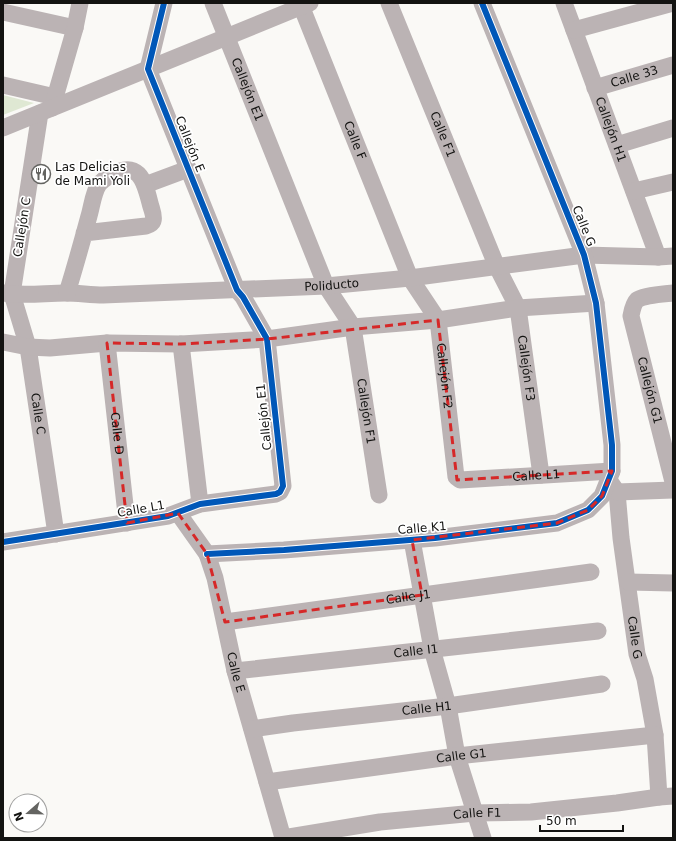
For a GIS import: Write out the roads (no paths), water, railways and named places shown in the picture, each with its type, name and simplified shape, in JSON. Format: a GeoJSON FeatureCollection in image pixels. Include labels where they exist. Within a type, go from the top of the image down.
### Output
{"type":"FeatureCollection","features":[{"type":"Feature","properties":{"kind":"street","name":"Callejón C"},"geometry":{"type":"LineString","coordinates":[[8,294],[49,106],[75,28],[80,3]]}},
{"type":"Feature","properties":{"kind":"street"},"geometry":{"type":"LineString","coordinates":[[148,68],[164,3]]}},
{"type":"Feature","properties":{"kind":"street","name":"Callejón E1"},"geometry":{"type":"LineString","coordinates":[[213,3],[326,286],[353,327]]}},
{"type":"Feature","properties":{"kind":"street","name":"Calle F1"},"geometry":{"type":"LineString","coordinates":[[389,3],[497,266]]}},
{"type":"Feature","properties":{"kind":"street","name":"Calle G"},"geometry":{"type":"LineString","coordinates":[[482,3],[584,255],[596,303],[612,445],[613,481],[637,654],[645,679],[666,796]]}},
{"type":"Feature","properties":{"kind":"street","name":"Callejón H1"},"geometry":{"type":"LineString","coordinates":[[564,3],[634,191],[666,256]]}},
{"type":"Feature","properties":{"kind":"street"},"geometry":{"type":"LineString","coordinates":[[574,30],[673,3]]}},
{"type":"Feature","properties":{"kind":"street"},"geometry":{"type":"LineString","coordinates":[[3,128],[49,106],[226,38],[304,4]]}},
{"type":"Feature","properties":{"kind":"street","name":"Calle F"},"geometry":{"type":"LineString","coordinates":[[304,4],[410,278]]}},
{"type":"Feature","properties":{"kind":"street"},"geometry":{"type":"LineString","coordinates":[[3,12],[75,28]]}},
{"type":"Feature","properties":{"kind":"street","name":"Calle 33"},"geometry":{"type":"LineString","coordinates":[[595,88],[673,65]]}},
{"type":"Feature","properties":{"kind":"street","name":"Callejón E"},"geometry":{"type":"LineString","coordinates":[[148,68],[236,290],[243,297],[267,339]]}},
{"type":"Feature","properties":{"kind":"street"},"geometry":{"type":"LineString","coordinates":[[3,85],[49,106]]}},
{"type":"Feature","properties":{"kind":"street"},"geometry":{"type":"LineString","coordinates":[[616,145],[673,128]]}},
{"type":"Feature","properties":{"kind":"street"},"geometry":{"type":"LineString","coordinates":[[144,185],[188,169]]}},
{"type":"Feature","properties":{"kind":"street"},"geometry":{"type":"LineString","coordinates":[[67,293],[95,193],[100,184],[109,176],[122,171],[134,170],[140,175],[154,217],[153,222],[150,225],[84,233]]}},
{"type":"Feature","properties":{"kind":"street"},"geometry":{"type":"LineString","coordinates":[[634,191],[673,182]]}},
{"type":"Feature","properties":{"kind":"street","name":"Poliducto"},"geometry":{"type":"LineString","coordinates":[[8,294],[67,293],[103,295],[326,286],[410,278],[584,255],[666,256]]}},
{"type":"Feature","properties":{"kind":"street","name":"Callejón F3"},"geometry":{"type":"LineString","coordinates":[[497,266],[518,308],[541,475]]}},
{"type":"Feature","properties":{"kind":"street","name":"Callejón F2"},"geometry":{"type":"LineString","coordinates":[[410,278],[438,320],[456,477],[460,480]]}},
{"type":"Feature","properties":{"kind":"street","name":"Callejón G1"},"geometry":{"type":"LineString","coordinates":[[673,293],[644,297],[637,300],[633,307],[632,316],[673,482]]}},
{"type":"Feature","properties":{"kind":"street","name":"Calle C"},"geometry":{"type":"LineString","coordinates":[[8,294],[28,347],[56,534]]}},
{"type":"Feature","properties":{"kind":"street"},"geometry":{"type":"LineString","coordinates":[[3,342],[28,347],[50,348],[107,343],[181,344],[267,339],[353,327],[438,320],[518,308],[596,303]]}},
{"type":"Feature","properties":{"kind":"street","name":"Callejón F1"},"geometry":{"type":"LineString","coordinates":[[353,327],[379,495]]}},
{"type":"Feature","properties":{"kind":"street","name":"Callejón E1"},"geometry":{"type":"LineString","coordinates":[[267,339],[283,486],[280,492]]}},
{"type":"Feature","properties":{"kind":"street","name":"Calle D"},"geometry":{"type":"LineString","coordinates":[[107,343],[127,523]]}},
{"type":"Feature","properties":{"kind":"street"},"geometry":{"type":"LineString","coordinates":[[181,344],[200,504]]}},
{"type":"Feature","properties":{"kind":"street","name":"Calle L1"},"geometry":{"type":"LineString","coordinates":[[460,480],[541,475],[613,481]]}},
{"type":"Feature","properties":{"kind":"street"},"geometry":{"type":"LineString","coordinates":[[613,481],[673,490]]}},
{"type":"Feature","properties":{"kind":"street","name":"Calle K1"},"geometry":{"type":"LineString","coordinates":[[207,554],[284,550],[412,540],[556,523],[588,510],[602,496],[613,481]]}},
{"type":"Feature","properties":{"kind":"street","name":"Calle L1"},"geometry":{"type":"LineString","coordinates":[[3,542],[168,516],[200,504],[276,494],[280,492]]}},
{"type":"Feature","properties":{"kind":"street","name":"Calle E"},"geometry":{"type":"LineString","coordinates":[[178,513],[207,554],[215,578],[235,672],[283,838]]}},
{"type":"Feature","properties":{"kind":"street"},"geometry":{"type":"LineString","coordinates":[[412,540],[432,650],[448,706],[457,756],[483,838]]}},
{"type":"Feature","properties":{"kind":"street","name":"Calle J1"},"geometry":{"type":"LineString","coordinates":[[225,622],[591,572]]}},
{"type":"Feature","properties":{"kind":"street"},"geometry":{"type":"LineString","coordinates":[[628,582],[673,583]]}},
{"type":"Feature","properties":{"kind":"street","name":"Calle I1"},"geometry":{"type":"LineString","coordinates":[[235,672],[598,631]]}},
{"type":"Feature","properties":{"kind":"street","name":"Calle H1"},"geometry":{"type":"LineString","coordinates":[[252,729],[448,706],[602,684]]}},
{"type":"Feature","properties":{"kind":"street","name":"Calle G1"},"geometry":{"type":"LineString","coordinates":[[267,782],[457,756],[656,735]]}},
{"type":"Feature","properties":{"kind":"street","name":"Calle F1"},"geometry":{"type":"LineString","coordinates":[[283,838],[380,822],[475,813],[531,812],[666,796]]}},
{"type":"Feature","properties":{"kind":"place","name":"Las Delicias de Mami Yoli"},"geometry":{"type":"Point","coordinates":[41,174]}}]}
